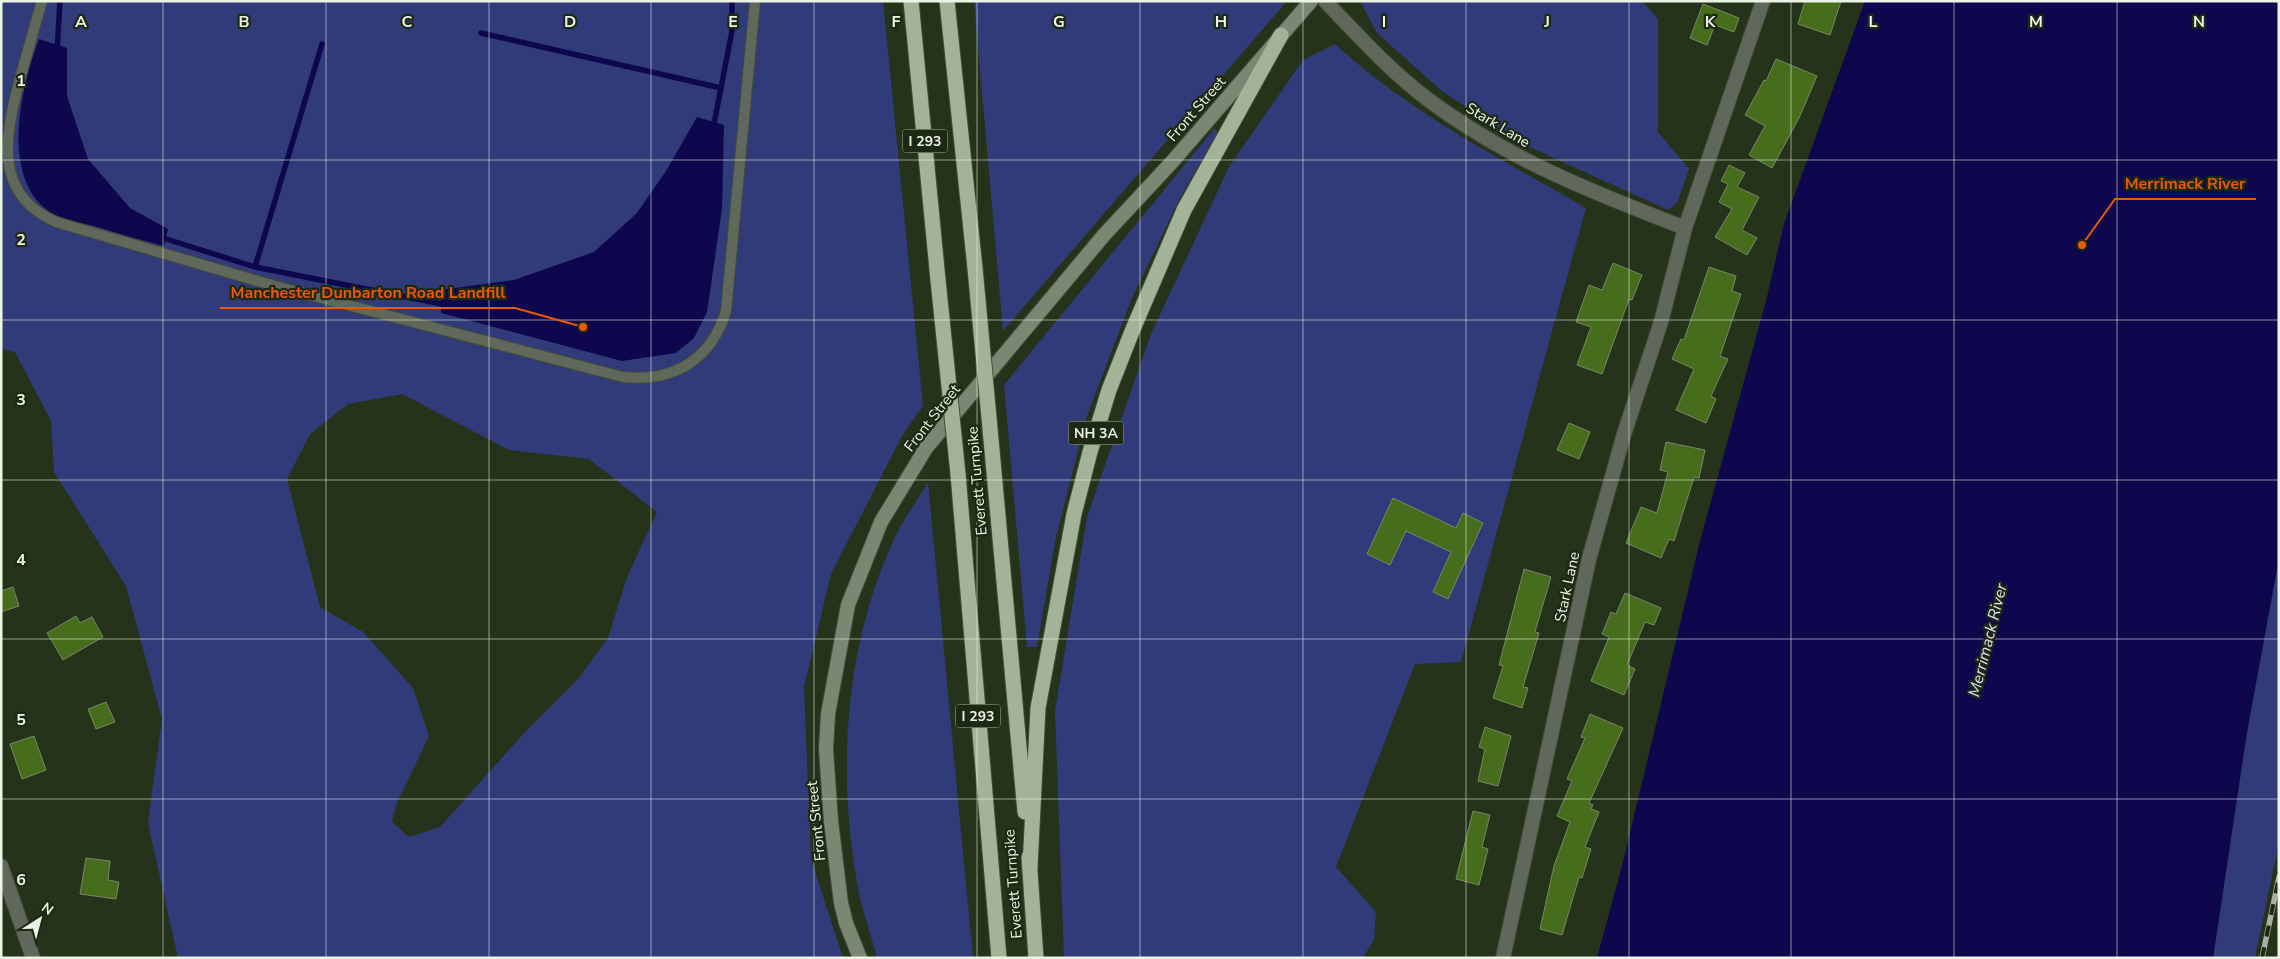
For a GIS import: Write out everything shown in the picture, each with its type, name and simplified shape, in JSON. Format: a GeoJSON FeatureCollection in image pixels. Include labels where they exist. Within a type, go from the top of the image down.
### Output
{"type":"FeatureCollection","features":[{"type":"Feature","properties":{"kind":"highway","name":"Everett Turnpike"},"geometry":{"type":"LineString","coordinates":[[911,1],[958,474],[999,958]]}},
{"type":"Feature","properties":{"kind":"highway","name":"Everett Turnpike"},"geometry":{"type":"LineString","coordinates":[[947,1],[992,450],[1030,867],[1036,958]]}},
{"type":"Feature","properties":{"kind":"highway","name":"NH 3A"},"geometry":{"type":"LineString","coordinates":[[1030,867],[1038,708],[1074,514],[1090,452],[1132,328],[1184,210],[1281,35]]}},
{"type":"Feature","properties":{"kind":"main road","name":"Front Street"},"geometry":{"type":"LineString","coordinates":[[860,958],[846,923],[841,903],[831,821],[826,749],[828,714],[848,605],[881,522],[926,448],[1104,235],[1172,162],[1311,1]]}},
{"type":"Feature","properties":{"kind":"street","name":"Stark Lane"},"geometry":{"type":"LineString","coordinates":[[1325,1],[1425,97],[1461,123],[1556,177],[1685,228]]}},
{"type":"Feature","properties":{"kind":"street","name":"Stark Lane"},"geometry":{"type":"LineString","coordinates":[[1503,958],[1589,559],[1624,434],[1661,322],[1685,228],[1763,1]]}},
{"type":"Feature","properties":{"kind":"street"},"geometry":{"type":"LineString","coordinates":[[1,866],[33,958]]}},
{"type":"Feature","properties":{"kind":"lane"},"geometry":{"type":"LineString","coordinates":[[42,1],[16,92],[3,153],[9,180],[23,202],[32,211],[56,222],[275,286],[623,377],[639,378],[670,374],[697,358],[716,336],[726,311],[755,1]]}},
{"type":"Feature","properties":{"kind":"shaded area"},"geometry":{"type":"Polygon","coordinates":[[[1,1],[883,1],[923,406],[903,434],[831,574],[804,687],[811,859],[843,958],[178,958],[148,823],[162,719],[126,586],[54,472],[51,421],[15,352],[1,349],[1,1]],[[402,394],[348,404],[310,434],[287,479],[320,607],[363,632],[413,688],[429,736],[396,805],[392,822],[409,837],[440,827],[526,731],[579,678],[608,638],[627,577],[657,512],[589,459],[509,450],[402,394]]]}},
{"type":"Feature","properties":{"kind":"shaded area"},"geometry":{"type":"Polygon","coordinates":[[[974,1],[1287,1],[1003,331],[974,1]]]}},
{"type":"Feature","properties":{"kind":"shaded area"},"geometry":{"type":"Polygon","coordinates":[[[1360,1],[1642,1],[1658,19],[1658,132],[1689,169],[1677,203],[1668,210],[1530,147],[1443,92],[1377,33],[1360,1]]]}},
{"type":"Feature","properties":{"kind":"shaded area"},"geometry":{"type":"Polygon","coordinates":[[[1335,44],[1363,69],[1424,113],[1586,208],[1461,662],[1415,664],[1336,867],[1376,912],[1374,939],[1363,958],[1064,958],[1055,711],[1087,517],[1151,334],[1229,167],[1303,60],[1335,44]]]}},
{"type":"Feature","properties":{"kind":"shaded area"},"geometry":{"type":"Polygon","coordinates":[[[1214,129],[1218,132],[1180,198],[1132,298],[1087,416],[1056,537],[1037,647],[1027,647],[1004,385],[1214,129]]]}},
{"type":"Feature","properties":{"kind":"shaded area"},"geometry":{"type":"Polygon","coordinates":[[[928,482],[973,958],[877,958],[858,887],[850,834],[847,746],[850,702],[866,615],[880,574],[897,533],[928,482]]]}},
{"type":"Feature","properties":{"kind":"shaded area"},"geometry":{"type":"Polygon","coordinates":[[[2279,558],[2279,842],[2255,958],[2213,958],[2247,732],[2279,558]]]}},
{"type":"Feature","properties":{"kind":"water"},"geometry":{"type":"Polygon","coordinates":[[[1865,1],[2279,1],[2279,558],[2247,732],[2213,958],[1597,958],[1623,862],[1699,545],[1766,301],[1784,224],[1865,1]]]}},
{"type":"Feature","properties":{"kind":"water"},"geometry":{"type":"Polygon","coordinates":[[[39,39],[67,48],[67,96],[88,159],[130,208],[168,229],[164,246],[63,218],[53,214],[36,200],[26,181],[20,159],[19,135],[25,85],[39,39]]]}},
{"type":"Feature","properties":{"kind":"water"},"geometry":{"type":"Polygon","coordinates":[[[697,117],[724,125],[722,209],[707,312],[694,338],[676,353],[622,361],[441,313],[440,290],[514,280],[594,252],[637,213],[666,171],[697,117]]]}},
{"type":"Feature","properties":{"kind":"building"},"geometry":{"type":"Polygon","coordinates":[[[1805,1],[1841,1],[1830,35],[1798,24],[1805,1]]]}},
{"type":"Feature","properties":{"kind":"building"},"geometry":{"type":"Polygon","coordinates":[[[1703,4],[1739,18],[1734,32],[1715,25],[1707,45],[1690,38],[1703,4]]]}},
{"type":"Feature","properties":{"kind":"building"},"geometry":{"type":"Polygon","coordinates":[[[1776,59],[1817,76],[1799,118],[1772,168],[1749,155],[1765,126],[1745,115],[1764,80],[1766,81],[1776,59]]]}},
{"type":"Feature","properties":{"kind":"building"},"geometry":{"type":"Polygon","coordinates":[[[1729,165],[1745,173],[1737,187],[1759,197],[1742,230],[1757,238],[1747,255],[1715,237],[1732,209],[1719,202],[1728,184],[1721,181],[1729,165]]]}},
{"type":"Feature","properties":{"kind":"building"},"geometry":{"type":"Polygon","coordinates":[[[1613,263],[1642,275],[1632,300],[1629,299],[1602,374],[1577,365],[1591,327],[1576,322],[1589,285],[1602,290],[1613,263]]]}},
{"type":"Feature","properties":{"kind":"building"},"geometry":{"type":"Polygon","coordinates":[[[1709,267],[1736,276],[1732,291],[1741,294],[1720,356],[1728,359],[1711,396],[1716,399],[1706,423],[1676,410],[1694,369],[1672,359],[1681,339],[1684,340],[1709,267]]]}},
{"type":"Feature","properties":{"kind":"building"},"geometry":{"type":"Polygon","coordinates":[[[1569,423],[1590,432],[1579,459],[1557,450],[1569,423]]]}},
{"type":"Feature","properties":{"kind":"building"},"geometry":{"type":"Polygon","coordinates":[[[1666,442],[1705,450],[1699,478],[1694,477],[1674,541],[1669,539],[1661,558],[1626,543],[1641,507],[1657,513],[1668,472],[1660,470],[1666,442]]]}},
{"type":"Feature","properties":{"kind":"building"},"geometry":{"type":"Polygon","coordinates":[[[1393,498],[1456,528],[1463,513],[1483,523],[1448,599],[1433,592],[1451,552],[1406,531],[1390,565],[1367,554],[1393,498]]]}},
{"type":"Feature","properties":{"kind":"building"},"geometry":{"type":"Polygon","coordinates":[[[1524,569],[1551,577],[1535,632],[1539,633],[1523,687],[1528,688],[1522,708],[1493,698],[1503,666],[1499,665],[1524,569]]]}},
{"type":"Feature","properties":{"kind":"building"},"geometry":{"type":"Polygon","coordinates":[[[13,587],[19,606],[1,612],[1,591],[13,587]]]}},
{"type":"Feature","properties":{"kind":"building"},"geometry":{"type":"Polygon","coordinates":[[[1625,593],[1661,608],[1654,625],[1645,622],[1627,665],[1635,669],[1624,695],[1591,681],[1609,637],[1602,634],[1611,612],[1616,614],[1625,593]]]}},
{"type":"Feature","properties":{"kind":"building"},"geometry":{"type":"Polygon","coordinates":[[[76,616],[80,623],[92,617],[103,637],[63,660],[47,633],[76,616]]]}},
{"type":"Feature","properties":{"kind":"building"},"geometry":{"type":"Polygon","coordinates":[[[106,702],[115,722],[96,729],[88,709],[106,702]]]}},
{"type":"Feature","properties":{"kind":"building"},"geometry":{"type":"Polygon","coordinates":[[[1590,714],[1623,728],[1589,803],[1593,805],[1591,809],[1599,812],[1585,847],[1591,849],[1582,878],[1579,877],[1562,935],[1540,929],[1554,866],[1570,822],[1557,816],[1572,781],[1567,779],[1585,738],[1581,737],[1590,714]]]}},
{"type":"Feature","properties":{"kind":"building"},"geometry":{"type":"Polygon","coordinates":[[[1485,727],[1511,736],[1498,786],[1478,781],[1485,749],[1479,747],[1485,727]]]}},
{"type":"Feature","properties":{"kind":"building"},"geometry":{"type":"Polygon","coordinates":[[[34,736],[46,770],[22,779],[10,744],[34,736]]]}},
{"type":"Feature","properties":{"kind":"building"},"geometry":{"type":"Polygon","coordinates":[[[1473,811],[1490,815],[1482,847],[1488,849],[1479,885],[1456,879],[1473,811]]]}},
{"type":"Feature","properties":{"kind":"building"},"geometry":{"type":"Polygon","coordinates":[[[86,858],[110,861],[108,880],[119,882],[116,899],[80,894],[86,858]]]}},
{"type":"Feature","properties":{"kind":"waterway"},"geometry":{"type":"LineString","coordinates":[[57,51],[60,1]]}},
{"type":"Feature","properties":{"kind":"waterway"},"geometry":{"type":"LineString","coordinates":[[713,129],[732,31],[732,1]]}},
{"type":"Feature","properties":{"kind":"waterway"},"geometry":{"type":"LineString","coordinates":[[481,33],[721,88]]}},
{"type":"Feature","properties":{"kind":"waterway"},"geometry":{"type":"LineString","coordinates":[[255,267],[322,44]]}},
{"type":"Feature","properties":{"kind":"waterway"},"geometry":{"type":"LineString","coordinates":[[160,237],[255,267],[447,305]]}},
{"type":"Feature","properties":{"kind":"railway"},"geometry":{"type":"LineString","coordinates":[[2262,958],[2279,877]]}},
{"type":"Feature","properties":{"kind":"place","name":"Merrimack River"},"geometry":{"type":"Point","coordinates":[2082,245]}},
{"type":"Feature","properties":{"kind":"place","name":"Manchester Dunbarton Road Landfill"},"geometry":{"type":"Point","coordinates":[583,327]}}]}
